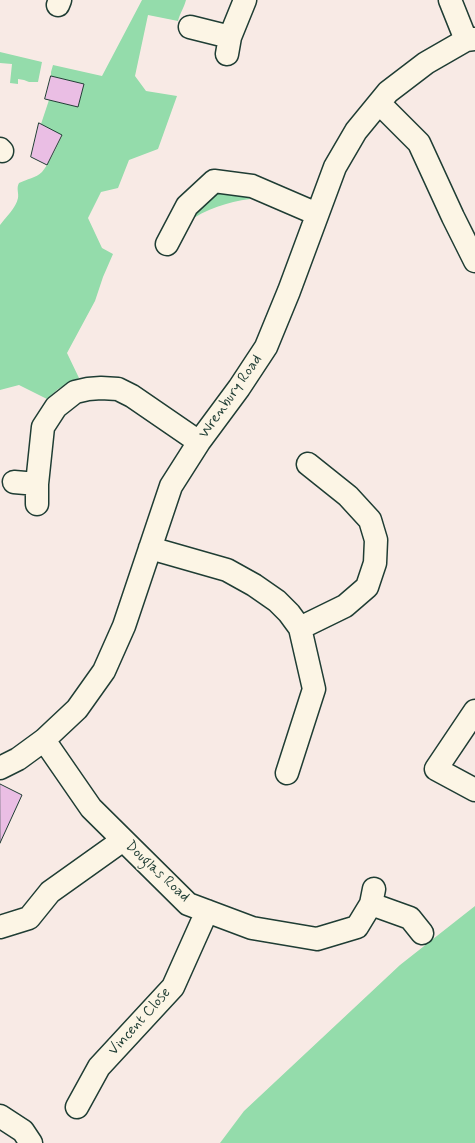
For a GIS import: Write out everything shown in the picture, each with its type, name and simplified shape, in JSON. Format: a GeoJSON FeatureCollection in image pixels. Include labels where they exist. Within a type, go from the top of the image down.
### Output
{"type":"FeatureCollection","features":[{"type":"Feature","properties":{"kind":"street"},"geometry":{"type":"LineString","coordinates":[[190,28],[228,45],[244,0]]}},
{"type":"Feature","properties":{"kind":"street"},"geometry":{"type":"LineString","coordinates":[[450,0],[471,40]]}},
{"type":"Feature","properties":{"kind":"street","name":"Wrenbury Road"},"geometry":{"type":"LineString","coordinates":[[0,768],[18,759],[44,740],[77,709],[104,671],[124,626],[171,486],[199,442],[239,388],[266,347],[289,291],[335,167],[356,131],[388,92],[426,63],[471,40]]}},
{"type":"Feature","properties":{"kind":"street"},"geometry":{"type":"LineString","coordinates":[[379,103],[419,143],[475,262]]}},
{"type":"Feature","properties":{"kind":"street"},"geometry":{"type":"LineString","coordinates":[[167,244],[187,206],[214,181],[252,186],[317,214]]}},
{"type":"Feature","properties":{"kind":"street"},"geometry":{"type":"LineString","coordinates":[[14,482],[37,494],[43,427],[56,407],[75,392],[88,389],[118,389],[132,396],[199,442]]}},
{"type":"Feature","properties":{"kind":"street"},"geometry":{"type":"LineString","coordinates":[[300,628],[345,606],[368,587],[375,563],[376,540],[370,520],[348,496],[308,464]]}},
{"type":"Feature","properties":{"kind":"street"},"geometry":{"type":"LineString","coordinates":[[150,548],[227,570],[254,585],[277,601],[289,613],[300,628],[314,689],[287,773]]}},
{"type":"Feature","properties":{"kind":"street"},"geometry":{"type":"LineString","coordinates":[[475,711],[430,767],[475,790]]}},
{"type":"Feature","properties":{"kind":"street","name":"Douglas Road"},"geometry":{"type":"LineString","coordinates":[[44,740],[91,808],[188,904],[252,928],[317,939],[357,927],[373,896],[410,918],[422,933]]}},
{"type":"Feature","properties":{"kind":"street"},"geometry":{"type":"LineString","coordinates":[[0,927],[29,918],[50,892],[123,840]]}},
{"type":"Feature","properties":{"kind":"street","name":"Vincent Close"},"geometry":{"type":"LineString","coordinates":[[77,1107],[99,1067],[173,987],[207,911]]}},
{"type":"Feature","properties":{"kind":"street"},"geometry":{"type":"LineString","coordinates":[[0,1116],[24,1132],[31,1143]]}},
{"type":"Feature","properties":{"kind":"green space"},"geometry":{"type":"Polygon","coordinates":[[[142,0],[186,0],[178,21],[148,15],[135,76],[146,91],[177,96],[158,149],[129,160],[118,188],[101,192],[88,218],[102,248],[113,254],[95,301],[67,353],[79,378],[58,389],[47,399],[19,385],[0,390],[0,225],[17,202],[19,183],[40,174],[45,169],[62,136],[41,124],[49,100],[78,107],[84,84],[51,76],[53,65],[102,76],[142,0]]]}},
{"type":"Feature","properties":{"kind":"green space"},"geometry":{"type":"Polygon","coordinates":[[[0,52],[42,62],[38,82],[29,82],[18,79],[18,84],[10,83],[12,64],[0,63],[0,52]]]}},
{"type":"Feature","properties":{"kind":"green space"},"geometry":{"type":"Polygon","coordinates":[[[221,189],[252,194],[250,199],[217,207],[202,213],[187,222],[193,208],[221,189]]]}},
{"type":"Feature","properties":{"kind":"green space"},"geometry":{"type":"Polygon","coordinates":[[[475,906],[475,1143],[220,1143],[244,1111],[400,965],[475,906]]]}},
{"type":"Feature","properties":{"kind":"building"},"geometry":{"type":"Polygon","coordinates":[[[51,76],[84,84],[78,107],[45,99],[51,76]]]}},
{"type":"Feature","properties":{"kind":"building"},"geometry":{"type":"Polygon","coordinates":[[[39,123],[62,135],[47,165],[31,157],[39,123]]]}},
{"type":"Feature","properties":{"kind":"building"},"geometry":{"type":"Polygon","coordinates":[[[0,784],[22,795],[0,843],[0,784]]]}}]}
